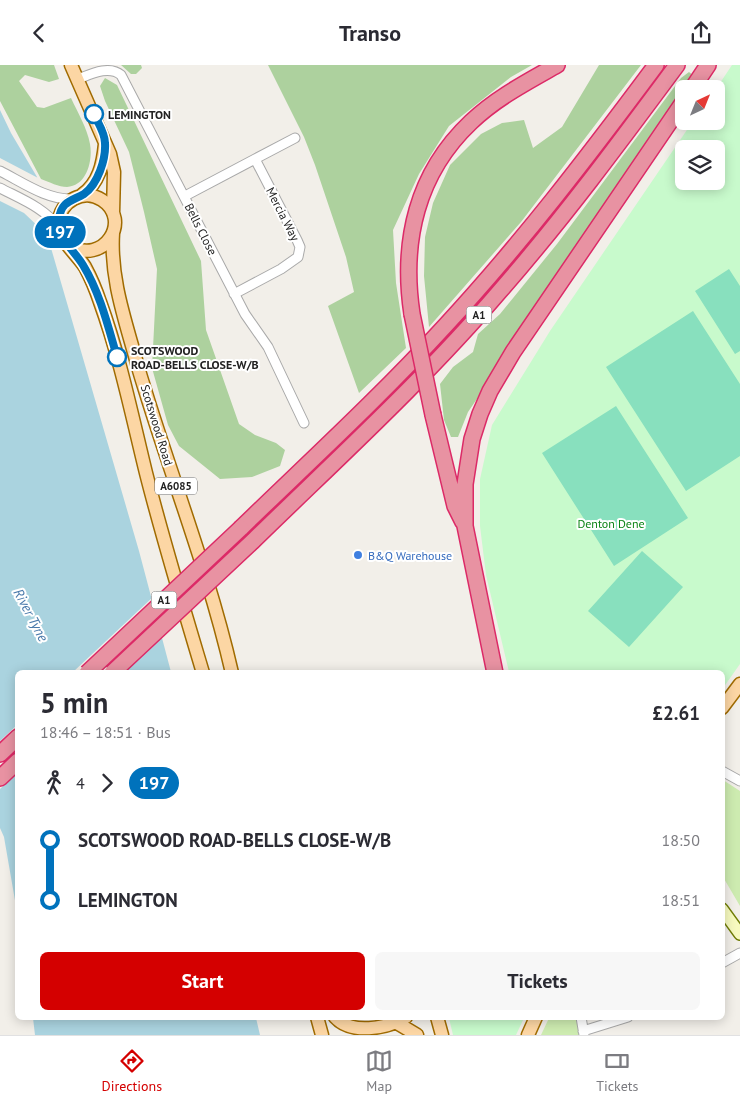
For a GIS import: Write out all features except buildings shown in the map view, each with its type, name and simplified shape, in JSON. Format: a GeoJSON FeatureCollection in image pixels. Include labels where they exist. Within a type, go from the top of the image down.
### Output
{"type":"FeatureCollection","features":[{"type":"Feature","properties":{"kind":"highway"},"geometry":{"type":"LineString","coordinates":[[465,526],[455,506],[433,415],[412,314],[408,263],[409,243],[418,204],[435,168],[458,136],[472,121],[503,97],[557,65]]}},
{"type":"Feature","properties":{"kind":"highway","name":"A1"},"geometry":{"type":"LineString","coordinates":[[90,670],[241,528],[401,372],[445,326],[550,205],[656,65]]}},
{"type":"Feature","properties":{"kind":"highway","name":"A1"},"geometry":{"type":"LineString","coordinates":[[115,670],[253,541],[412,386],[500,291],[580,195],[677,65]]}},
{"type":"Feature","properties":{"kind":"highway"},"geometry":{"type":"LineString","coordinates":[[698,80],[708,65]]}},
{"type":"Feature","properties":{"kind":"highway"},"geometry":{"type":"LineString","coordinates":[[494,670],[465,526],[465,484],[472,439],[480,414],[490,391],[513,352],[675,114]]}},
{"type":"Feature","properties":{"kind":"highway"},"geometry":{"type":"LineString","coordinates":[[0,754],[15,740]]}},
{"type":"Feature","properties":{"kind":"highway"},"geometry":{"type":"LineString","coordinates":[[0,778],[15,764]]}},
{"type":"Feature","properties":{"kind":"main road"},"geometry":{"type":"LineString","coordinates":[[71,65],[105,141],[114,172],[113,233],[107,243],[91,251],[80,250],[69,245],[64,240],[55,223],[58,221],[62,209],[71,198],[96,181],[102,164],[105,141]]}},
{"type":"Feature","properties":{"kind":"main road"},"geometry":{"type":"LineString","coordinates":[[71,198],[93,196],[103,200],[113,213]]}},
{"type":"Feature","properties":{"kind":"main road","name":"Scotswood Road"},"geometry":{"type":"LineString","coordinates":[[113,233],[112,263],[128,332],[154,422],[215,603],[231,670]]}},
{"type":"Feature","properties":{"kind":"main road","name":"Scotswood Road"},"geometry":{"type":"LineString","coordinates":[[69,245],[90,277],[105,316],[126,389],[168,557],[202,670]]}},
{"type":"Feature","properties":{"kind":"main road"},"geometry":{"type":"LineString","coordinates":[[725,704],[740,684]]}},
{"type":"Feature","properties":{"kind":"main road"},"geometry":{"type":"LineString","coordinates":[[318,1020],[322,1035]]}},
{"type":"Feature","properties":{"kind":"main road"},"geometry":{"type":"LineString","coordinates":[[336,1020],[340,1035]]}},
{"type":"Feature","properties":{"kind":"main road"},"geometry":{"type":"LineString","coordinates":[[338,1020],[348,1027],[356,1029],[394,1025],[417,1035]]}},
{"type":"Feature","properties":{"kind":"main road"},"geometry":{"type":"LineString","coordinates":[[438,1020],[442,1035]]}},
{"type":"Feature","properties":{"kind":"main road"},"geometry":{"type":"LineString","coordinates":[[528,1035],[535,1020]]}},
{"type":"Feature","properties":{"kind":"street","name":"Bells Close"},"geometry":{"type":"LineString","coordinates":[[78,79],[104,69],[114,69],[120,73],[245,315],[268,347],[304,423]]}},
{"type":"Feature","properties":{"kind":"street"},"geometry":{"type":"LineString","coordinates":[[184,196],[295,139]]}},
{"type":"Feature","properties":{"kind":"street","name":"Mercia Way"},"geometry":{"type":"LineString","coordinates":[[234,294],[288,264],[298,257],[300,253],[297,241],[255,159]]}},
{"type":"Feature","properties":{"kind":"street"},"geometry":{"type":"LineString","coordinates":[[0,171],[47,194],[71,198]]}},
{"type":"Feature","properties":{"kind":"street"},"geometry":{"type":"LineString","coordinates":[[0,188],[36,208],[55,223]]}},
{"type":"Feature","properties":{"kind":"street"},"geometry":{"type":"LineString","coordinates":[[725,773],[740,781]]}},
{"type":"Feature","properties":{"kind":"street"},"geometry":{"type":"LineString","coordinates":[[725,913],[740,935]]}},
{"type":"Feature","properties":{"kind":"street"},"geometry":{"type":"LineString","coordinates":[[725,961],[740,953]]}},
{"type":"Feature","properties":{"kind":"street"},"geometry":{"type":"LineString","coordinates":[[581,1020],[584,1033],[620,1020]]}},
{"type":"Feature","properties":{"kind":"green space"},"geometry":{"type":"Polygon","coordinates":[[[0,65],[54,65],[59,79],[49,82],[25,75],[19,81],[37,107],[44,108],[71,98],[87,132],[91,150],[87,171],[84,177],[74,186],[64,187],[41,179],[0,101],[0,65]]]}},
{"type":"Feature","properties":{"kind":"green space"},"geometry":{"type":"Polygon","coordinates":[[[121,65],[141,65],[142,68],[136,74],[131,74],[121,65]]]}},
{"type":"Feature","properties":{"kind":"green space"},"geometry":{"type":"Polygon","coordinates":[[[268,65],[532,65],[511,77],[449,126],[419,174],[393,230],[396,283],[406,348],[359,393],[328,306],[354,292],[346,257],[304,137],[268,65]]]}},
{"type":"Feature","properties":{"kind":"green space"},"geometry":{"type":"Polygon","coordinates":[[[599,65],[641,65],[521,222],[429,327],[424,276],[425,237],[433,203],[450,165],[481,134],[502,123],[524,120],[533,148],[562,127],[599,65]]]}},
{"type":"Feature","properties":{"kind":"green space","name":"Denton Dene"},"geometry":{"type":"Polygon","coordinates":[[[732,65],[740,65],[740,664],[725,685],[725,670],[509,670],[486,575],[480,526],[480,479],[492,425],[550,331],[675,147],[675,190],[725,190],[725,140],[680,140],[687,130],[725,130],[725,80],[722,80],[732,65]]]}},
{"type":"Feature","properties":{"kind":"green space"},"geometry":{"type":"Polygon","coordinates":[[[689,72],[695,77],[693,80],[680,80],[689,72]]]}},
{"type":"Feature","properties":{"kind":"green space"},"geometry":{"type":"Polygon","coordinates":[[[105,78],[117,85],[201,261],[206,330],[239,424],[255,435],[276,443],[285,450],[280,466],[252,477],[220,479],[179,446],[168,425],[152,368],[157,269],[129,152],[100,86],[105,78]]]}},
{"type":"Feature","properties":{"kind":"green space"},"geometry":{"type":"Polygon","coordinates":[[[675,86],[675,107],[468,412],[458,437],[451,437],[444,420],[440,384],[453,367],[473,352],[478,334],[500,314],[557,244],[675,86]]]}},
{"type":"Feature","properties":{"kind":"green space"},"geometry":{"type":"Polygon","coordinates":[[[729,269],[740,286],[740,351],[735,354],[695,291],[729,269]]]}},
{"type":"Feature","properties":{"kind":"green space"},"geometry":{"type":"Polygon","coordinates":[[[693,311],[740,384],[740,456],[686,491],[606,367],[693,311]]]}},
{"type":"Feature","properties":{"kind":"green space"},"geometry":{"type":"Polygon","coordinates":[[[616,406],[688,518],[614,566],[542,453],[616,406]]]}},
{"type":"Feature","properties":{"kind":"green space"},"geometry":{"type":"Polygon","coordinates":[[[642,551],[683,587],[629,647],[588,611],[642,551]]]}},
{"type":"Feature","properties":{"kind":"green space"},"geometry":{"type":"Polygon","coordinates":[[[725,781],[740,791],[740,906],[725,880],[725,781]]]}},
{"type":"Feature","properties":{"kind":"green space"},"geometry":{"type":"Polygon","coordinates":[[[449,1020],[523,1020],[516,1035],[453,1035],[449,1020]]]}},
{"type":"Feature","properties":{"kind":"green space"},"geometry":{"type":"Polygon","coordinates":[[[548,1020],[576,1020],[579,1035],[541,1035],[548,1020]]]}},
{"type":"Feature","properties":{"kind":"water","name":"River Tyne"},"geometry":{"type":"Polygon","coordinates":[[[0,110],[37,177],[47,240],[51,248],[139,551],[170,670],[15,670],[15,900],[4,837],[0,828],[0,110]]]}},
{"type":"Feature","properties":{"kind":"water"},"geometry":{"type":"Polygon","coordinates":[[[33,1020],[256,1020],[260,1035],[35,1035],[33,1020]]]}},
{"type":"Feature","properties":{"kind":"pier"},"geometry":{"type":"Polygon","coordinates":[[[0,158],[40,179],[47,225],[44,232],[24,213],[0,201],[0,158]]]}},
{"type":"Feature","properties":{"kind":"pier"},"geometry":{"type":"Polygon","coordinates":[[[154,596],[164,635],[127,670],[75,670],[154,596]]]}},
{"type":"Feature","properties":{"kind":"pier"},"geometry":{"type":"Polygon","coordinates":[[[15,727],[15,775],[0,789],[0,741],[15,727]]]}},
{"type":"Feature","properties":{"kind":"bus line","name":"197"},"geometry":{"type":"LineString","coordinates":[[94,114],[105,141],[100,171],[96,181],[88,191],[66,203],[58,221],[64,240],[79,258],[96,289],[117,357]]}},
{"type":"Feature","properties":{"kind":"place","name":"LEMINGTON"},"geometry":{"type":"Point","coordinates":[94,114]}},
{"type":"Feature","properties":{"kind":"place","name":"SCOTSWOOD ROAD-BELLS CLOSE-W/B"},"geometry":{"type":"Point","coordinates":[117,357]}},
{"type":"Feature","properties":{"kind":"place","name":"B&Q Warehouse"},"geometry":{"type":"Point","coordinates":[358,555]}}]}
